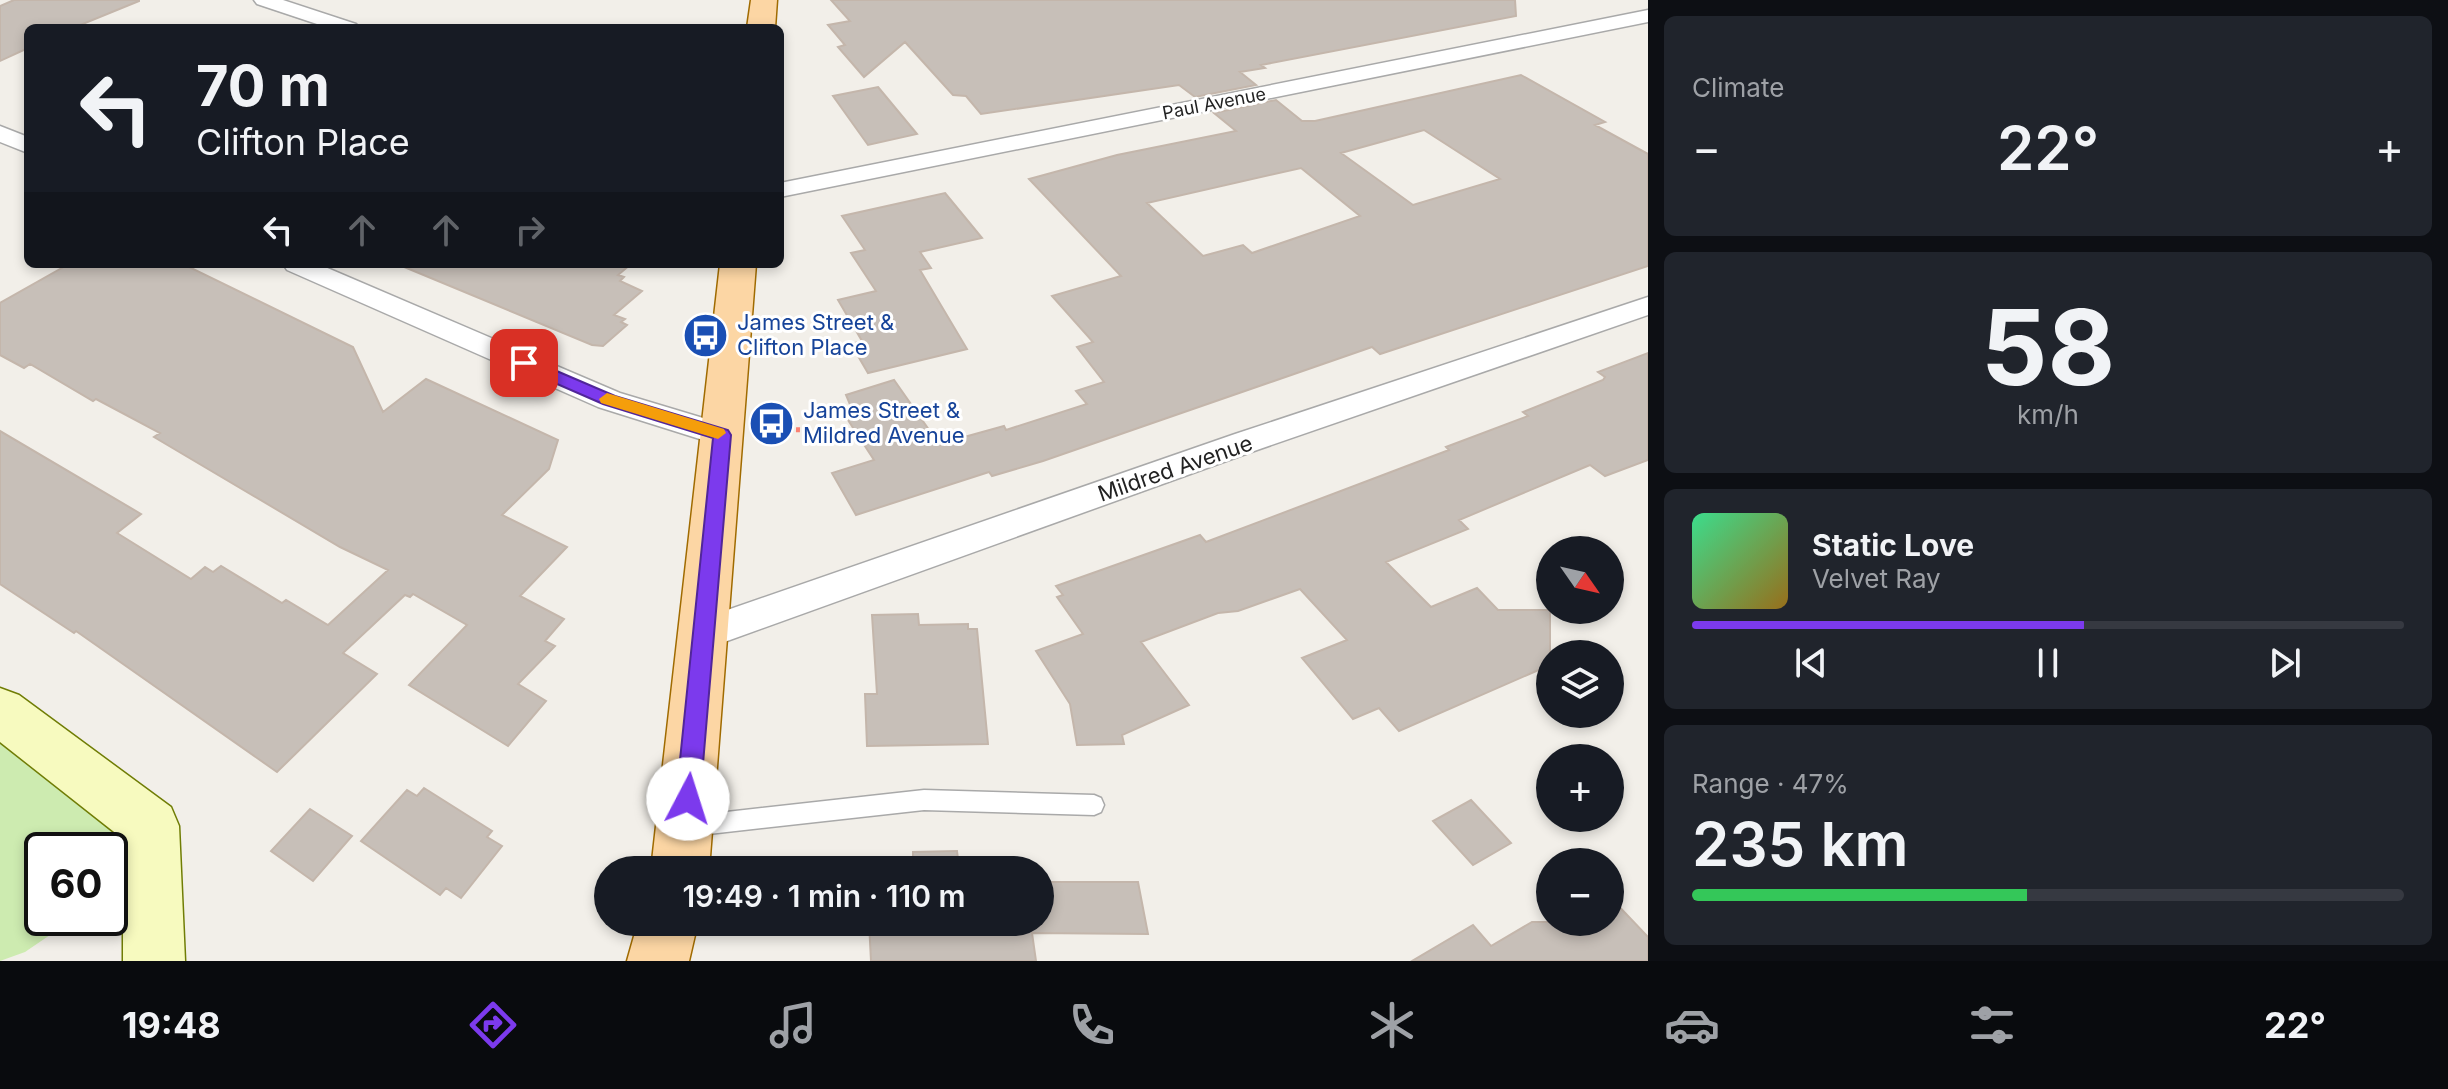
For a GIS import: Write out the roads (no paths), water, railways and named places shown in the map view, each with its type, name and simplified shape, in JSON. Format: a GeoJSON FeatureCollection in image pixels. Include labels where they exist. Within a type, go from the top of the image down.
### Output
{"type":"FeatureCollection","features":[{"type":"Feature","properties":{"kind":"main road"},"geometry":{"type":"LineString","coordinates":[[761,24],[764,0]]}},
{"type":"Feature","properties":{"kind":"main road"},"geometry":{"type":"LineString","coordinates":[[683,848],[738,268]]}},
{"type":"Feature","properties":{"kind":"main road"},"geometry":{"type":"LineString","coordinates":[[658,961],[664,936]]}},
{"type":"Feature","properties":{"kind":"street"},"geometry":{"type":"LineString","coordinates":[[264,0],[337,24]]}},
{"type":"Feature","properties":{"kind":"street","name":"Paul Avenue"},"geometry":{"type":"LineString","coordinates":[[784,189],[1648,16]]}},
{"type":"Feature","properties":{"kind":"street"},"geometry":{"type":"LineString","coordinates":[[0,133],[24,144]]}},
{"type":"Feature","properties":{"kind":"street"},"geometry":{"type":"LineString","coordinates":[[305,268],[609,400],[722,435]]}},
{"type":"Feature","properties":{"kind":"street","name":"Mildred Avenue"},"geometry":{"type":"LineString","coordinates":[[703,634],[1246,442],[1648,306]]}},
{"type":"Feature","properties":{"kind":"street"},"geometry":{"type":"LineString","coordinates":[[0,711],[151,826],[154,961]]}},
{"type":"Feature","properties":{"kind":"lane"},"geometry":{"type":"LineString","coordinates":[[683,848],[924,800],[1094,805]]}},
{"type":"Feature","properties":{"kind":"place","name":"James Street & Clifton Place"},"geometry":{"type":"Point","coordinates":[706,335]}},
{"type":"Feature","properties":{"kind":"place","name":"James Street & Mildred Avenue"},"geometry":{"type":"Point","coordinates":[772,423]}}]}
